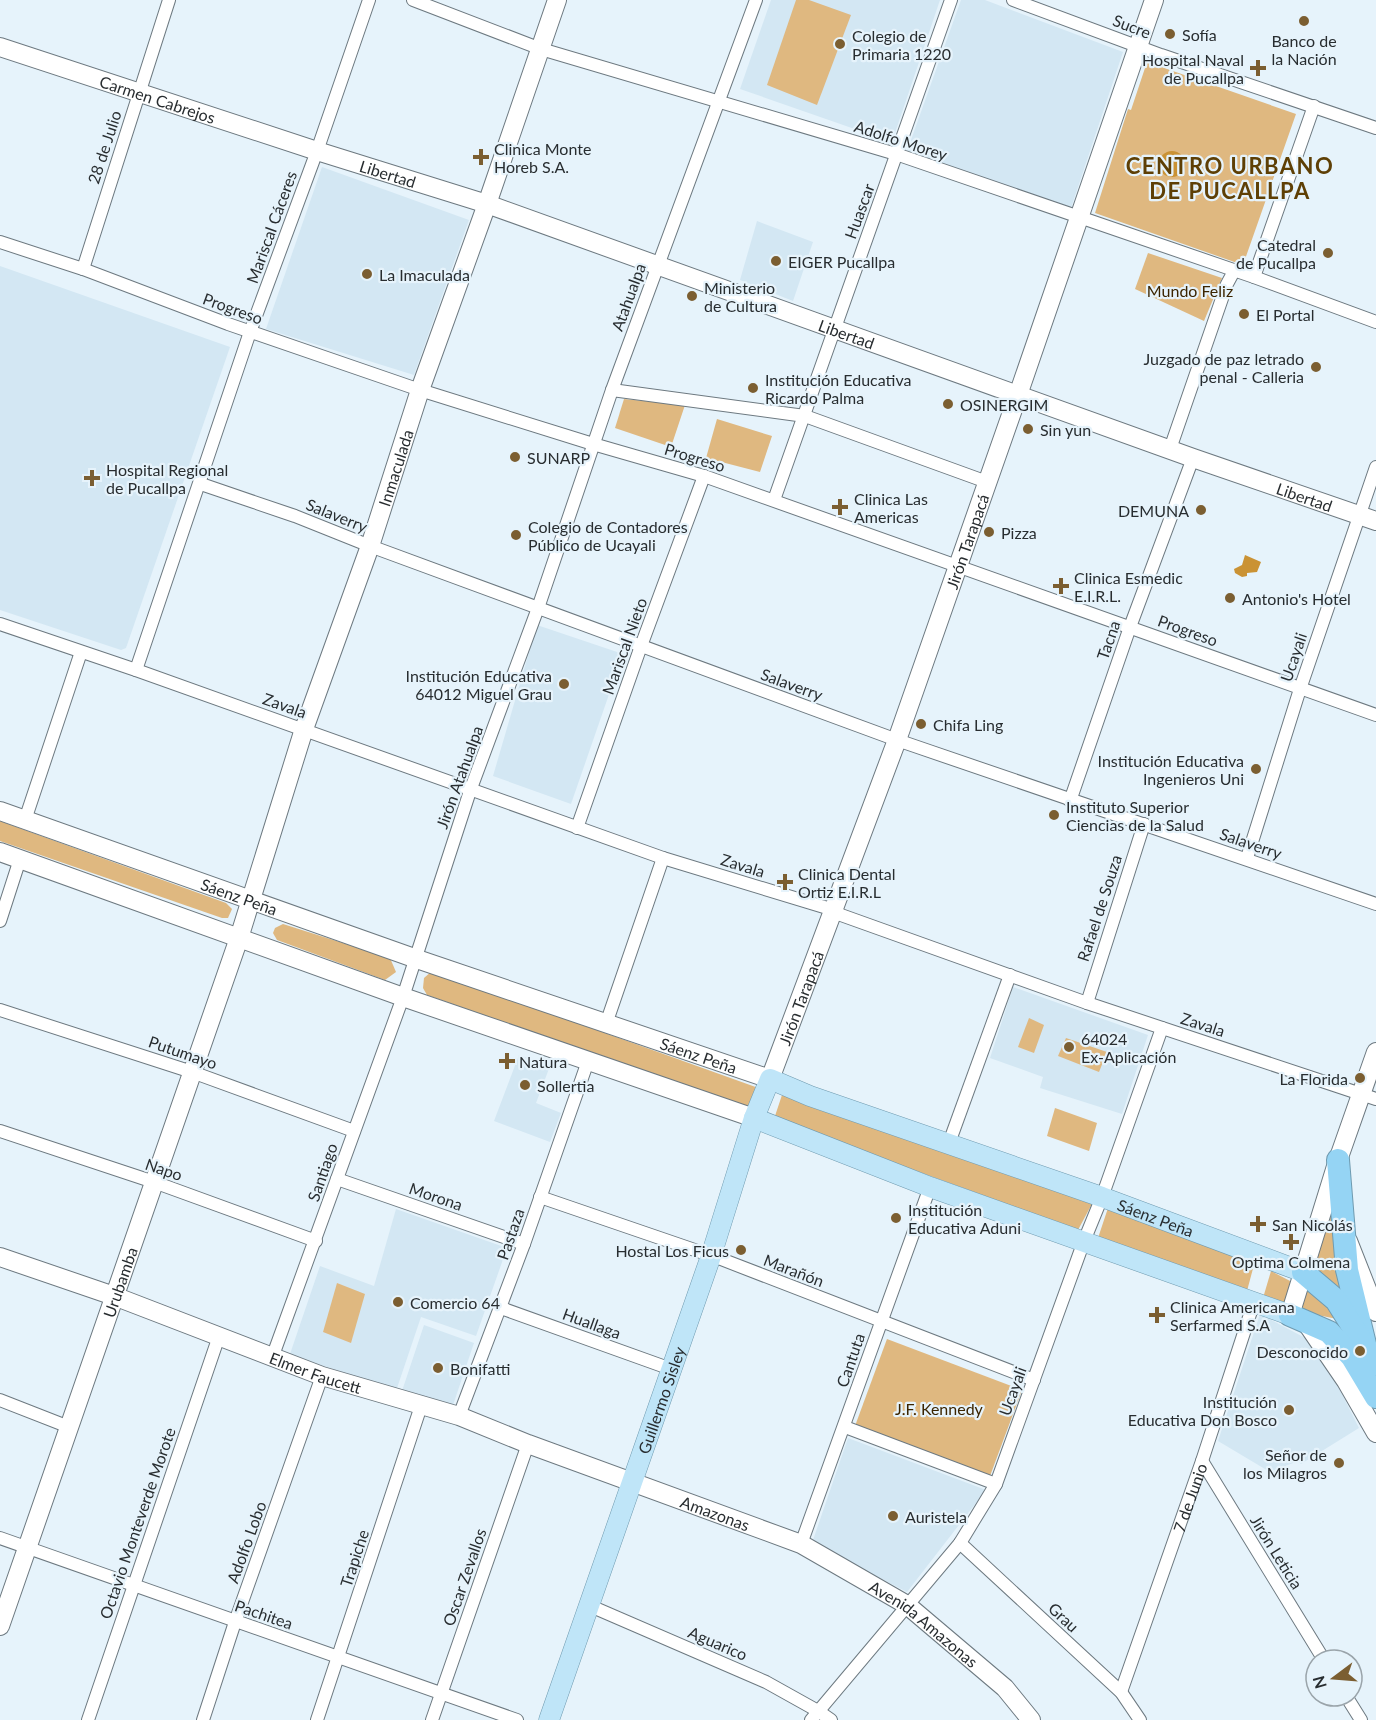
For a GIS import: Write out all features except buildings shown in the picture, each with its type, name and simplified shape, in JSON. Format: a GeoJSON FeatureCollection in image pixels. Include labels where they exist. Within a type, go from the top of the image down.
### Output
{"type":"FeatureCollection","features":[{"type":"Feature","properties":{"kind":"highway"},"geometry":{"type":"LineString","coordinates":[[1338,1160],[1347,1270],[1365,1344],[1376,1364]]}},
{"type":"Feature","properties":{"kind":"highway","name":"Sáenz Peña"},"geometry":{"type":"LineString","coordinates":[[1303,1272],[1336,1300],[1365,1344]]}},
{"type":"Feature","properties":{"kind":"highway"},"geometry":{"type":"LineString","coordinates":[[1298,1318],[1329,1332],[1352,1358],[1376,1397]]}},
{"type":"Feature","properties":{"kind":"main road","name":"Guillermo Sisley"},"geometry":{"type":"LineString","coordinates":[[549,1720],[711,1256],[754,1118],[770,1079]]}},
{"type":"Feature","properties":{"kind":"main road","name":"Sáenz Peña"},"geometry":{"type":"LineString","coordinates":[[770,1079],[810,1096],[1102,1197],[1303,1272]]}},
{"type":"Feature","properties":{"kind":"main road"},"geometry":{"type":"LineString","coordinates":[[754,1118],[930,1187],[1298,1318]]}},
{"type":"Feature","properties":{"kind":"street","name":"28 de Julio"},"geometry":{"type":"LineString","coordinates":[[83,269],[169,0]]}},
{"type":"Feature","properties":{"kind":"street","name":"Mariscal Cáceres"},"geometry":{"type":"LineString","coordinates":[[136,670],[201,484],[250,332],[317,151],[369,0]]}},
{"type":"Feature","properties":{"kind":"street","name":"Adolfo Morey"},"geometry":{"type":"LineString","coordinates":[[413,0],[541,49],[896,154],[1080,216],[1376,322]]}},
{"type":"Feature","properties":{"kind":"street","name":"Inmaculada"},"geometry":{"type":"LineString","coordinates":[[238,938],[304,729],[370,546],[420,390],[557,0]]}},
{"type":"Feature","properties":{"kind":"street","name":"Atahualpa"},"geometry":{"type":"LineString","coordinates":[[538,608],[612,390],[756,0]]}},
{"type":"Feature","properties":{"kind":"street","name":"Huascar"},"geometry":{"type":"LineString","coordinates":[[774,501],[951,0]]}},
{"type":"Feature","properties":{"kind":"street","name":"Sucre"},"geometry":{"type":"LineString","coordinates":[[1013,0],[1376,128]]}},
{"type":"Feature","properties":{"kind":"street","name":"Jirón Tarapacá"},"geometry":{"type":"LineString","coordinates":[[770,1079],[897,740],[1154,0]]}},
{"type":"Feature","properties":{"kind":"street","name":"Carmen Cabrejos"},"geometry":{"type":"LineString","coordinates":[[0,47],[317,151]]}},
{"type":"Feature","properties":{"kind":"street"},"geometry":{"type":"LineString","coordinates":[[1254,277],[1314,106]]}},
{"type":"Feature","properties":{"kind":"street","name":"Libertad"},"geometry":{"type":"LineString","coordinates":[[317,151],[487,204],[1193,458],[1368,518]]}},
{"type":"Feature","properties":{"kind":"street","name":"Progreso"},"geometry":{"type":"LineString","coordinates":[[0,242],[83,269],[250,332],[420,390],[704,476],[1376,715]]}},
{"type":"Feature","properties":{"kind":"street"},"geometry":{"type":"LineString","coordinates":[[1170,449],[1227,284],[1234,272]]}},
{"type":"Feature","properties":{"kind":"street"},"geometry":{"type":"LineString","coordinates":[[612,390],[805,416],[987,482]]}},
{"type":"Feature","properties":{"kind":"street","name":"Tacna"},"geometry":{"type":"LineString","coordinates":[[1070,801],[1130,627],[1193,458]]}},
{"type":"Feature","properties":{"kind":"street","name":"Ucayali"},"geometry":{"type":"LineString","coordinates":[[1247,858],[1300,689],[1368,518],[1376,467]]}},
{"type":"Feature","properties":{"kind":"street","name":"Mariscal Nieto"},"geometry":{"type":"LineString","coordinates":[[577,828],[704,476]]}},
{"type":"Feature","properties":{"kind":"street","name":"Salaverry"},"geometry":{"type":"LineString","coordinates":[[201,484],[295,516],[370,546],[897,740],[1376,904]]}},
{"type":"Feature","properties":{"kind":"street","name":"Jirón Atahualpa"},"geometry":{"type":"LineString","coordinates":[[403,997],[470,790],[538,608]]}},
{"type":"Feature","properties":{"kind":"street","name":"Zavala"},"geometry":{"type":"LineString","coordinates":[[0,624],[304,729],[663,858],[834,910],[841,915],[1087,1003],[1369,1096]]}},
{"type":"Feature","properties":{"kind":"street"},"geometry":{"type":"LineString","coordinates":[[25,820],[81,652]]}},
{"type":"Feature","properties":{"kind":"street","name":"Sáenz Peña"},"geometry":{"type":"LineString","coordinates":[[0,811],[414,958],[770,1079]]}},
{"type":"Feature","properties":{"kind":"street","name":"Rafael de Souza"},"geometry":{"type":"LineString","coordinates":[[1087,1003],[1144,824]]}},
{"type":"Feature","properties":{"kind":"street"},"geometry":{"type":"LineString","coordinates":[[0,852],[403,997],[754,1118]]}},
{"type":"Feature","properties":{"kind":"street"},"geometry":{"type":"LineString","coordinates":[[606,1024],[663,858]]}},
{"type":"Feature","properties":{"kind":"street"},"geometry":{"type":"LineString","coordinates":[[0,921],[20,859]]}},
{"type":"Feature","properties":{"kind":"street","name":"Urubamba"},"geometry":{"type":"LineString","coordinates":[[0,1626],[238,938]]}},
{"type":"Feature","properties":{"kind":"street"},"geometry":{"type":"LineString","coordinates":[[949,1143],[1010,975]]}},
{"type":"Feature","properties":{"kind":"street","name":"Santiago"},"geometry":{"type":"LineString","coordinates":[[272,1358],[403,997]]}},
{"type":"Feature","properties":{"kind":"street","name":"Putumayo"},"geometry":{"type":"LineString","coordinates":[[0,1010],[192,1072],[354,1131]]}},
{"type":"Feature","properties":{"kind":"street","name":"Ucayali"},"geometry":{"type":"LineString","coordinates":[[814,1715],[960,1543],[996,1484],[1162,1028]]}},
{"type":"Feature","properties":{"kind":"street"},"geometry":{"type":"LineString","coordinates":[[1376,1052],[1369,1096],[1338,1160],[1303,1272],[1298,1318],[1346,1381],[1376,1432]]}},
{"type":"Feature","properties":{"kind":"street","name":"Pastaza"},"geometry":{"type":"LineString","coordinates":[[459,1416],[501,1308],[588,1061]]}},
{"type":"Feature","properties":{"kind":"street","name":"Napo"},"geometry":{"type":"LineString","coordinates":[[0,1131],[154,1182],[316,1241]]}},
{"type":"Feature","properties":{"kind":"street","name":"Morona"},"geometry":{"type":"LineString","coordinates":[[338,1179],[524,1244]]}},
{"type":"Feature","properties":{"kind":"street","name":"Cantuta"},"geometry":{"type":"LineString","coordinates":[[801,1544],[930,1187]]}},
{"type":"Feature","properties":{"kind":"street","name":"Marañón"},"geometry":{"type":"LineString","coordinates":[[540,1197],[711,1256],[1034,1380]]}},
{"type":"Feature","properties":{"kind":"street"},"geometry":{"type":"LineString","coordinates":[[1343,1228],[1376,1312]]}},
{"type":"Feature","properties":{"kind":"street","name":"Elmer Faucett"},"geometry":{"type":"LineString","coordinates":[[0,1257],[114,1296],[322,1376],[459,1416],[528,1444],[632,1481]]}},
{"type":"Feature","properties":{"kind":"street","name":"7 de Junio"},"geometry":{"type":"LineString","coordinates":[[1121,1692],[1202,1461],[1254,1302]]}},
{"type":"Feature","properties":{"kind":"street","name":"Huallaga"},"geometry":{"type":"LineString","coordinates":[[501,1308],[671,1369]]}},
{"type":"Feature","properties":{"kind":"street","name":"Octavio Monteverde Morote"},"geometry":{"type":"LineString","coordinates":[[88,1720],[219,1336]]}},
{"type":"Feature","properties":{"kind":"street","name":"Adolfo Lobo"},"geometry":{"type":"LineString","coordinates":[[203,1720],[322,1376]]}},
{"type":"Feature","properties":{"kind":"street"},"geometry":{"type":"LineString","coordinates":[[0,1400],[69,1427]]}},
{"type":"Feature","properties":{"kind":"street","name":"Trapiche"},"geometry":{"type":"LineString","coordinates":[[317,1720],[421,1406]]}},
{"type":"Feature","properties":{"kind":"street"},"geometry":{"type":"LineString","coordinates":[[845,1427],[996,1484]]}},
{"type":"Feature","properties":{"kind":"street","name":"Oscar Zevallos"},"geometry":{"type":"LineString","coordinates":[[432,1720],[528,1444]]}},
{"type":"Feature","properties":{"kind":"street","name":"Jirón Leticia"},"geometry":{"type":"LineString","coordinates":[[1202,1461],[1317,1648]]}},
{"type":"Feature","properties":{"kind":"street","name":"Amazonas"},"geometry":{"type":"LineString","coordinates":[[632,1481],[801,1544]]}},
{"type":"Feature","properties":{"kind":"street","name":"Pachitea"},"geometry":{"type":"LineString","coordinates":[[0,1538],[517,1720]]}},
{"type":"Feature","properties":{"kind":"street","name":"Grau"},"geometry":{"type":"LineString","coordinates":[[960,1543],[1121,1692],[1140,1720]]}},
{"type":"Feature","properties":{"kind":"street","name":"Avenida Amazonas"},"geometry":{"type":"LineString","coordinates":[[801,1544],[907,1605],[1005,1688],[1031,1720]]}},
{"type":"Feature","properties":{"kind":"street","name":"Aguarico"},"geometry":{"type":"LineString","coordinates":[[588,1605],[766,1682],[814,1715],[831,1720]]}},
{"type":"Feature","properties":{"kind":"shaded area","name":"Colegio de Primaria 1220"},"geometry":{"type":"Polygon","coordinates":[[[771,0],[940,0],[892,142],[740,89],[771,0]]]}},
{"type":"Feature","properties":{"kind":"shaded area"},"geometry":{"type":"Polygon","coordinates":[[[961,0],[985,0],[1123,52],[1071,208],[907,151],[961,0]]]}},
{"type":"Feature","properties":{"kind":"shaded area"},"geometry":{"type":"Polygon","coordinates":[[[1172,151],[1181,155],[1185,164],[1181,173],[1172,177],[1163,173],[1159,164],[1163,155],[1172,151]]]}},
{"type":"Feature","properties":{"kind":"shaded area","name":"La Imaculada"},"geometry":{"type":"Polygon","coordinates":[[[322,167],[469,220],[414,375],[266,329],[322,167]]]}},
{"type":"Feature","properties":{"kind":"shaded area","name":"EIGER Pucallpa"},"geometry":{"type":"Polygon","coordinates":[[[757,221],[813,242],[793,301],[740,280],[757,221]]]}},
{"type":"Feature","properties":{"kind":"shaded area","name":"Hospital Regional de Pucallpa"},"geometry":{"type":"Polygon","coordinates":[[[0,266],[230,347],[126,648],[121,650],[0,610],[0,266]]]}},
{"type":"Feature","properties":{"kind":"shaded area"},"geometry":{"type":"Polygon","coordinates":[[[1245,555],[1261,562],[1257,572],[1247,573],[1247,576],[1242,577],[1235,573],[1234,569],[1242,565],[1245,555]]]}},
{"type":"Feature","properties":{"kind":"shaded area"},"geometry":{"type":"Polygon","coordinates":[[[537,625],[623,654],[571,804],[493,776],[537,625]]]}},
{"type":"Feature","properties":{"kind":"shaded area","name":"64024 Ex-Aplicación"},"geometry":{"type":"Polygon","coordinates":[[[1013,987],[1148,1035],[1122,1114],[1040,1088],[1043,1077],[990,1058],[1013,987]]]}},
{"type":"Feature","properties":{"kind":"shaded area","name":"Sollertia"},"geometry":{"type":"Polygon","coordinates":[[[519,1055],[550,1066],[536,1103],[561,1113],[550,1142],[494,1121],[519,1055]]]}},
{"type":"Feature","properties":{"kind":"shaded area","name":"Comercio 64"},"geometry":{"type":"Polygon","coordinates":[[[396,1209],[507,1248],[476,1336],[421,1317],[396,1391],[290,1354],[320,1266],[374,1286],[396,1209]]]}},
{"type":"Feature","properties":{"kind":"shaded area","name":"Institución Educativa Don Bosco"},"geometry":{"type":"Polygon","coordinates":[[[1260,1314],[1309,1340],[1341,1392],[1359,1428],[1301,1464],[1298,1461],[1270,1472],[1218,1441],[1260,1314]]]}},
{"type":"Feature","properties":{"kind":"shaded area","name":"Bonifatti"},"geometry":{"type":"Polygon","coordinates":[[[424,1325],[474,1343],[451,1411],[401,1394],[424,1325]]]}},
{"type":"Feature","properties":{"kind":"shaded area","name":"Auristela"},"geometry":{"type":"Polygon","coordinates":[[[848,1438],[986,1490],[907,1592],[812,1543],[848,1438]]]}},
{"type":"Feature","properties":{"kind":"green space"},"geometry":{"type":"Polygon","coordinates":[[[796,0],[809,0],[851,15],[817,105],[767,85],[796,0]]]}},
{"type":"Feature","properties":{"kind":"green space"},"geometry":{"type":"Polygon","coordinates":[[[1147,62],[1296,114],[1243,265],[1095,213],[1128,109],[1131,110],[1147,62]]]}},
{"type":"Feature","properties":{"kind":"green space","name":"Mundo Feliz"},"geometry":{"type":"Polygon","coordinates":[[[1148,253],[1222,278],[1204,321],[1135,289],[1148,253]]]}},
{"type":"Feature","properties":{"kind":"green space"},"geometry":{"type":"Polygon","coordinates":[[[624,399],[685,405],[671,447],[615,428],[624,399]]]}},
{"type":"Feature","properties":{"kind":"green space"},"geometry":{"type":"Polygon","coordinates":[[[717,419],[772,436],[760,472],[706,458],[717,419]]]}},
{"type":"Feature","properties":{"kind":"green space"},"geometry":{"type":"Polygon","coordinates":[[[0,821],[226,903],[232,909],[228,918],[222,918],[0,841],[0,821]]]}},
{"type":"Feature","properties":{"kind":"green space"},"geometry":{"type":"Polygon","coordinates":[[[283,924],[390,958],[396,972],[385,980],[277,940],[273,933],[275,928],[283,924]]]}},
{"type":"Feature","properties":{"kind":"green space"},"geometry":{"type":"Polygon","coordinates":[[[432,971],[764,1090],[757,1111],[427,995],[423,988],[424,978],[432,971]]]}},
{"type":"Feature","properties":{"kind":"green space"},"geometry":{"type":"Polygon","coordinates":[[[1029,1018],[1044,1025],[1034,1053],[1018,1047],[1029,1018]]]}},
{"type":"Feature","properties":{"kind":"green space"},"geometry":{"type":"Polygon","coordinates":[[[1066,1038],[1107,1052],[1099,1072],[1058,1056],[1066,1038]]]}},
{"type":"Feature","properties":{"kind":"green space"},"geometry":{"type":"Polygon","coordinates":[[[782,1095],[1093,1202],[1078,1230],[774,1119],[782,1095]]]}},
{"type":"Feature","properties":{"kind":"green space"},"geometry":{"type":"Polygon","coordinates":[[[1055,1108],[1097,1123],[1089,1151],[1047,1136],[1055,1108]]]}},
{"type":"Feature","properties":{"kind":"green space"},"geometry":{"type":"Polygon","coordinates":[[[1108,1208],[1255,1261],[1247,1291],[1098,1238],[1108,1208]]]}},
{"type":"Feature","properties":{"kind":"green space"},"geometry":{"type":"Polygon","coordinates":[[[1331,1213],[1347,1300],[1310,1272],[1331,1213]]]}},
{"type":"Feature","properties":{"kind":"green space"},"geometry":{"type":"Polygon","coordinates":[[[1271,1271],[1292,1282],[1286,1307],[1263,1298],[1271,1271]]]}},
{"type":"Feature","properties":{"kind":"green space"},"geometry":{"type":"Polygon","coordinates":[[[1306,1281],[1342,1320],[1298,1311],[1306,1281]]]}},
{"type":"Feature","properties":{"kind":"green space"},"geometry":{"type":"Polygon","coordinates":[[[337,1283],[365,1294],[351,1343],[323,1332],[337,1283]]]}},
{"type":"Feature","properties":{"kind":"green space","name":"J.F. Kennedy"},"geometry":{"type":"Polygon","coordinates":[[[887,1339],[1022,1390],[990,1476],[855,1426],[887,1339]]]}},
{"type":"Feature","properties":{"kind":"place","name":"Banco de la Nación"},"geometry":{"type":"Point","coordinates":[1304,21]}},
{"type":"Feature","properties":{"kind":"place","name":"Sofía"},"geometry":{"type":"Point","coordinates":[1170,34]}},
{"type":"Feature","properties":{"kind":"place","name":"Colegio de Primaria 1220"},"geometry":{"type":"Point","coordinates":[840,44]}},
{"type":"Feature","properties":{"kind":"place","name":"Hospital Naval de Pucallpa"},"geometry":{"type":"Point","coordinates":[1258,68]}},
{"type":"Feature","properties":{"kind":"place","name":"Clinica Monte Horeb S.A."},"geometry":{"type":"Point","coordinates":[481,157]}},
{"type":"Feature","properties":{"kind":"place","name":"Catedral de Pucallpa"},"geometry":{"type":"Point","coordinates":[1328,253]}},
{"type":"Feature","properties":{"kind":"place","name":"EIGER Pucallpa"},"geometry":{"type":"Point","coordinates":[776,261]}},
{"type":"Feature","properties":{"kind":"place","name":"La Imaculada"},"geometry":{"type":"Point","coordinates":[367,274]}},
{"type":"Feature","properties":{"kind":"place","name":"Ministerio de Cultura"},"geometry":{"type":"Point","coordinates":[692,296]}},
{"type":"Feature","properties":{"kind":"place","name":"El Portal"},"geometry":{"type":"Point","coordinates":[1244,314]}},
{"type":"Feature","properties":{"kind":"place","name":"Juzgado de paz letrado penal - Calleria"},"geometry":{"type":"Point","coordinates":[1316,367]}},
{"type":"Feature","properties":{"kind":"place","name":"Institución Educativa Ricardo Palma"},"geometry":{"type":"Point","coordinates":[753,388]}},
{"type":"Feature","properties":{"kind":"place","name":"OSINERGIM"},"geometry":{"type":"Point","coordinates":[948,404]}},
{"type":"Feature","properties":{"kind":"place","name":"Sin yun"},"geometry":{"type":"Point","coordinates":[1028,429]}},
{"type":"Feature","properties":{"kind":"place","name":"SUNARP"},"geometry":{"type":"Point","coordinates":[515,457]}},
{"type":"Feature","properties":{"kind":"place","name":"Hospital Regional de Pucallpa"},"geometry":{"type":"Point","coordinates":[92,478]}},
{"type":"Feature","properties":{"kind":"place","name":"Clinica Las Americas"},"geometry":{"type":"Point","coordinates":[840,507]}},
{"type":"Feature","properties":{"kind":"place","name":"DEMUNA"},"geometry":{"type":"Point","coordinates":[1201,510]}},
{"type":"Feature","properties":{"kind":"place","name":"Pizza"},"geometry":{"type":"Point","coordinates":[989,532]}},
{"type":"Feature","properties":{"kind":"place","name":"Colegio de Contadores Público de Ucayali"},"geometry":{"type":"Point","coordinates":[516,535]}},
{"type":"Feature","properties":{"kind":"place","name":"Clinica Esmedic E.I.R.L."},"geometry":{"type":"Point","coordinates":[1061,586]}},
{"type":"Feature","properties":{"kind":"place","name":"Antonio's Hotel"},"geometry":{"type":"Point","coordinates":[1230,598]}},
{"type":"Feature","properties":{"kind":"place","name":"Institución Educativa 64012 Miguel Grau"},"geometry":{"type":"Point","coordinates":[564,684]}},
{"type":"Feature","properties":{"kind":"place","name":"Chifa Ling"},"geometry":{"type":"Point","coordinates":[921,724]}},
{"type":"Feature","properties":{"kind":"place","name":"Institución Educativa Ingenieros Uni"},"geometry":{"type":"Point","coordinates":[1256,769]}},
{"type":"Feature","properties":{"kind":"place","name":"Instituto Superior Ciencias de la Salud"},"geometry":{"type":"Point","coordinates":[1054,815]}},
{"type":"Feature","properties":{"kind":"place","name":"Clinica Dental Ortiz E.I.R.L"},"geometry":{"type":"Point","coordinates":[785,882]}},
{"type":"Feature","properties":{"kind":"place","name":"64024 Ex-Aplicación"},"geometry":{"type":"Point","coordinates":[1069,1047]}},
{"type":"Feature","properties":{"kind":"place","name":"Natura"},"geometry":{"type":"Point","coordinates":[507,1061]}},
{"type":"Feature","properties":{"kind":"place","name":"La Florida"},"geometry":{"type":"Point","coordinates":[1360,1078]}},
{"type":"Feature","properties":{"kind":"place","name":"Sollertia"},"geometry":{"type":"Point","coordinates":[525,1085]}},
{"type":"Feature","properties":{"kind":"place","name":"Institución Educativa Aduni"},"geometry":{"type":"Point","coordinates":[896,1218]}},
{"type":"Feature","properties":{"kind":"place","name":"San Nicolás"},"geometry":{"type":"Point","coordinates":[1258,1224]}},
{"type":"Feature","properties":{"kind":"place","name":"Optima Colmena"},"geometry":{"type":"Point","coordinates":[1291,1242]}},
{"type":"Feature","properties":{"kind":"place","name":"Hostal Los Ficus"},"geometry":{"type":"Point","coordinates":[741,1250]}},
{"type":"Feature","properties":{"kind":"place","name":"Comercio 64"},"geometry":{"type":"Point","coordinates":[398,1302]}},
{"type":"Feature","properties":{"kind":"place","name":"Clinica Americana Serfarmed S.A"},"geometry":{"type":"Point","coordinates":[1157,1315]}},
{"type":"Feature","properties":{"kind":"place","name":"Desconocido"},"geometry":{"type":"Point","coordinates":[1360,1351]}},
{"type":"Feature","properties":{"kind":"place","name":"Bonifatti"},"geometry":{"type":"Point","coordinates":[438,1368]}},
{"type":"Feature","properties":{"kind":"place","name":"Institución Educativa Don Bosco"},"geometry":{"type":"Point","coordinates":[1289,1410]}},
{"type":"Feature","properties":{"kind":"place","name":"Señor de los Milagros"},"geometry":{"type":"Point","coordinates":[1339,1463]}},
{"type":"Feature","properties":{"kind":"place","name":"Auristela"},"geometry":{"type":"Point","coordinates":[893,1516]}},
{"type":"Feature","properties":{"kind":"district","name":"CENTRO URBANO DE PUCALLPA"},"geometry":{"type":"Point","coordinates":[1230,178]}}]}
